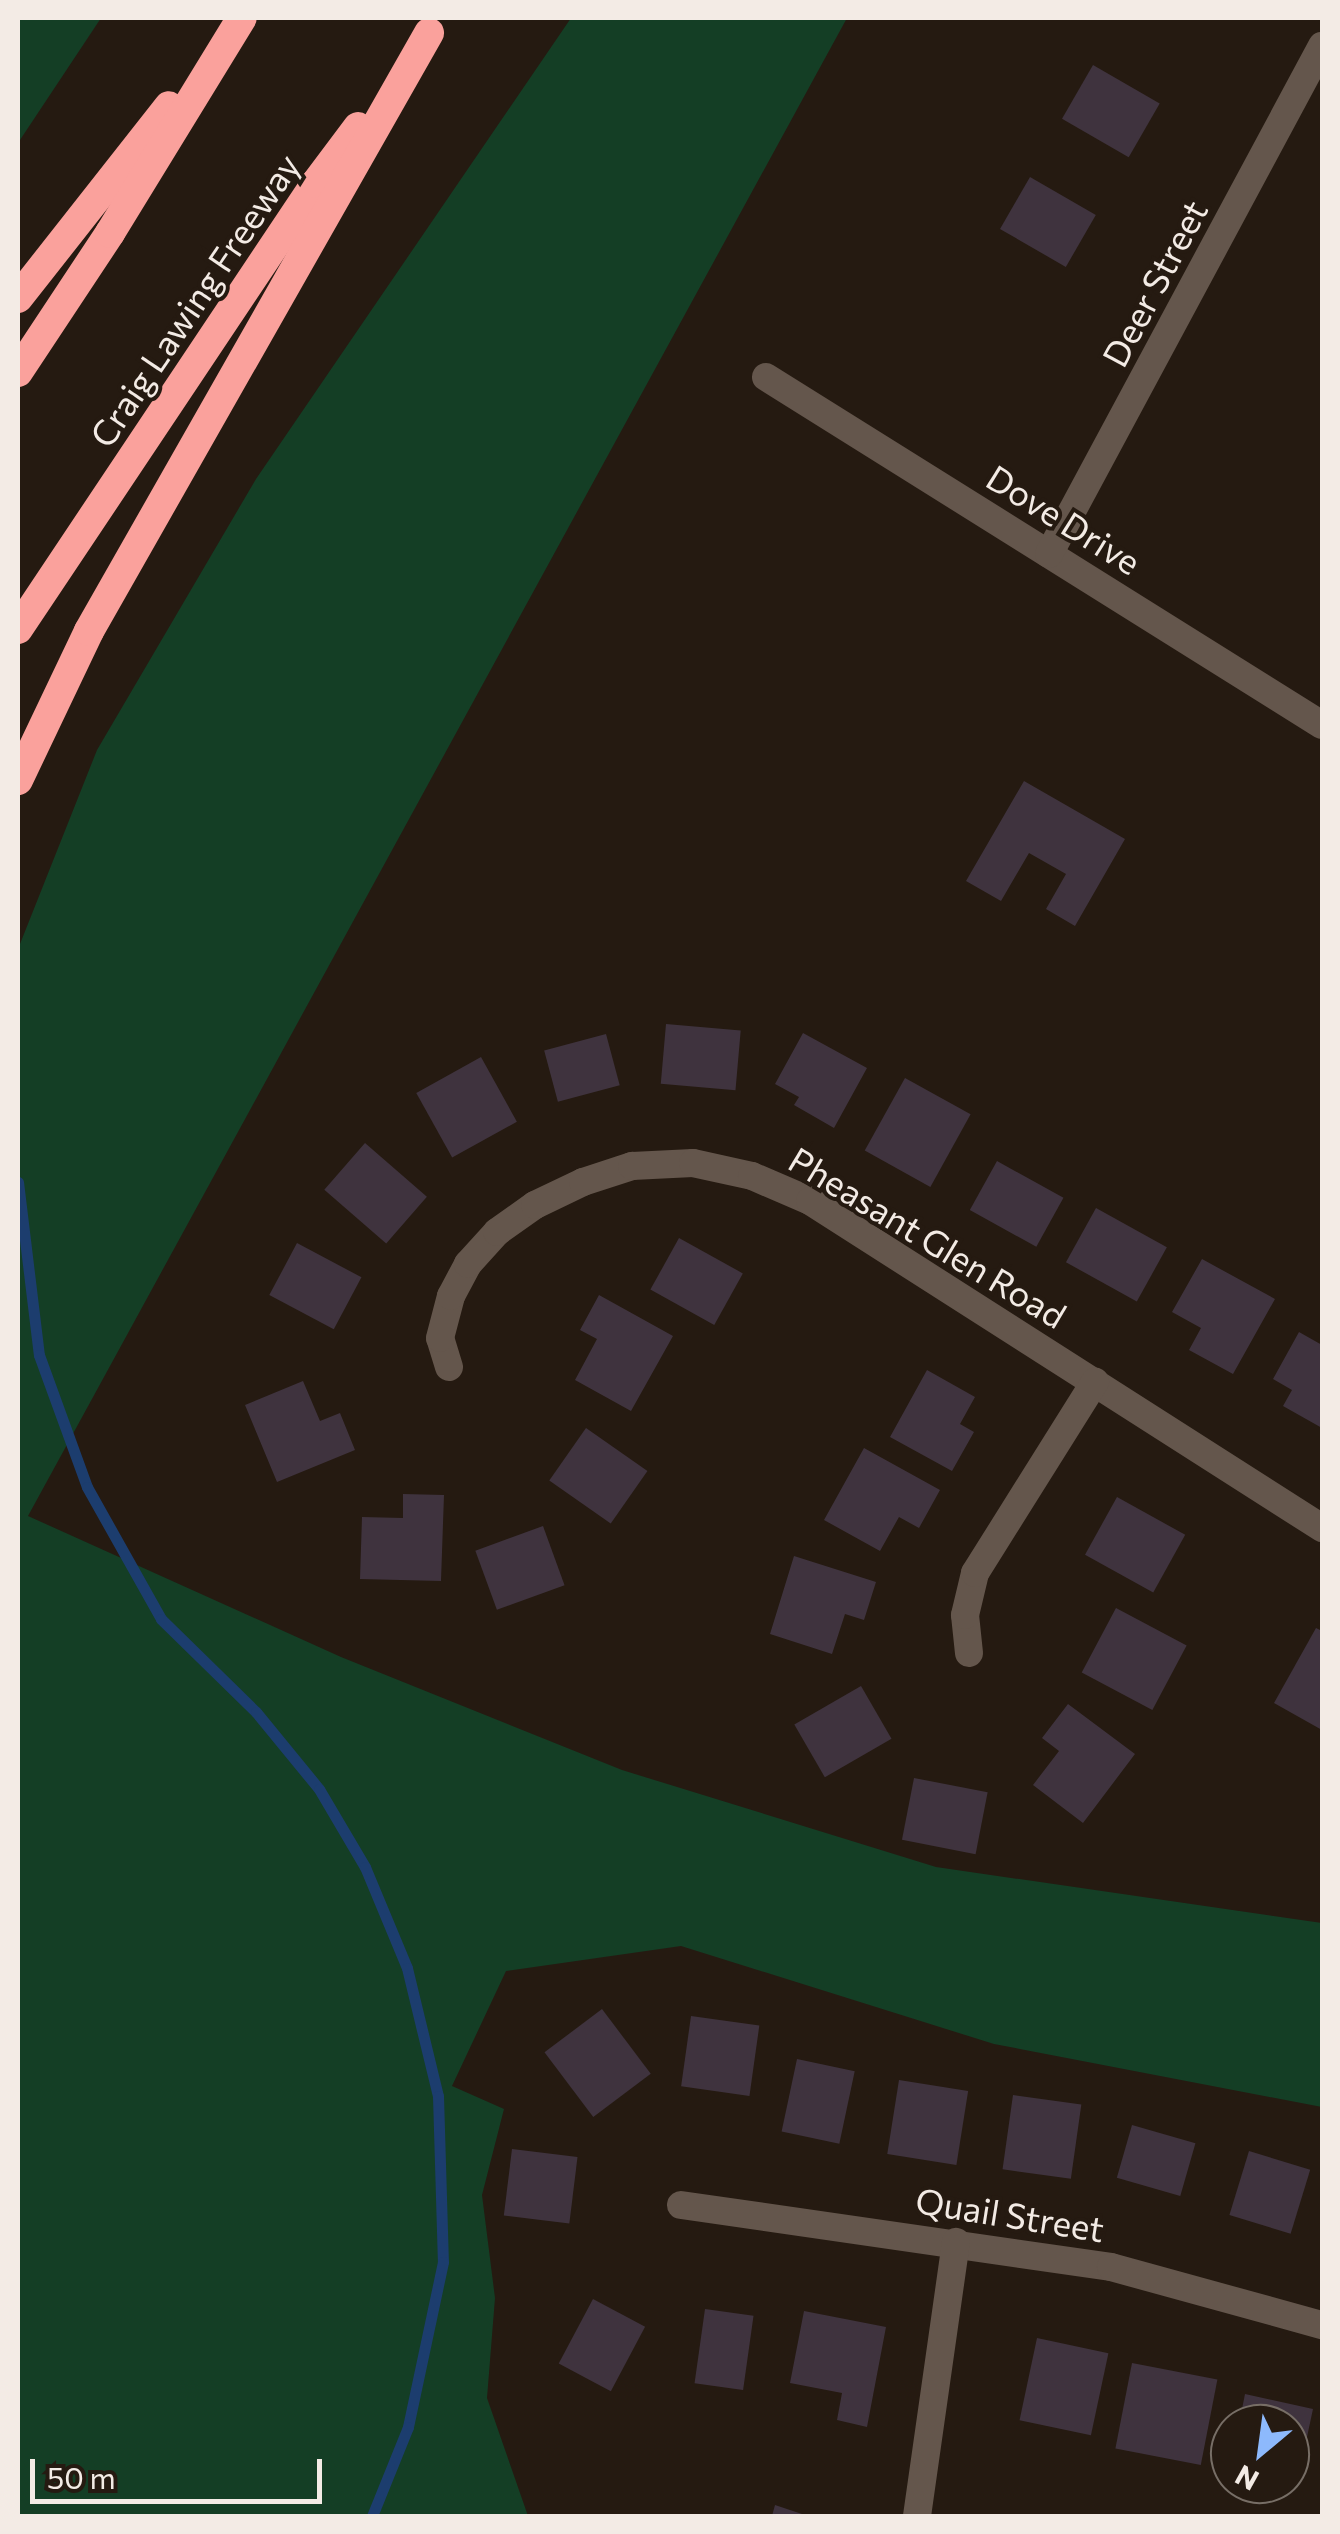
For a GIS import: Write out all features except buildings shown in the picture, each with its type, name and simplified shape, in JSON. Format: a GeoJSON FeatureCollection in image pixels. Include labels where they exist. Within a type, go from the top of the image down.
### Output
{"type":"FeatureCollection","features":[{"type":"Feature","properties":{"kind":"highway"},"geometry":{"type":"LineString","coordinates":[[18,298],[240,18]]}},
{"type":"Feature","properties":{"kind":"highway"},"geometry":{"type":"LineString","coordinates":[[18,372],[110,233],[240,18]]}},
{"type":"Feature","properties":{"kind":"highway"},"geometry":{"type":"LineString","coordinates":[[18,780],[90,631],[435,25]]}},
{"type":"Feature","properties":{"kind":"highway","name":"Craig Lawing Freeway"},"geometry":{"type":"LineString","coordinates":[[18,629],[316,183],[435,25]]}},
{"type":"Feature","properties":{"kind":"street","name":"Deer Street"},"geometry":{"type":"LineString","coordinates":[[1049,554],[1322,46]]}},
{"type":"Feature","properties":{"kind":"street","name":"Dove Drive"},"geometry":{"type":"LineString","coordinates":[[766,377],[1322,725]]}},
{"type":"Feature","properties":{"kind":"street","name":"Pheasant Glen Road"},"geometry":{"type":"LineString","coordinates":[[449,1367],[440,1338],[451,1296],[468,1264],[497,1232],[535,1204],[582,1182],[632,1166],[693,1163],[752,1176],[810,1201],[1322,1528]]}},
{"type":"Feature","properties":{"kind":"street"},"geometry":{"type":"LineString","coordinates":[[969,1653],[965,1616],[975,1573],[1095,1382]]}},
{"type":"Feature","properties":{"kind":"street","name":"Quail Street"},"geometry":{"type":"LineString","coordinates":[[681,2206],[1111,2267],[1322,2325]]}},
{"type":"Feature","properties":{"kind":"street"},"geometry":{"type":"LineString","coordinates":[[917,2516],[956,2242]]}},
{"type":"Feature","properties":{"kind":"green space"},"geometry":{"type":"Polygon","coordinates":[[[18,18],[101,18],[18,143],[18,18]]]}},
{"type":"Feature","properties":{"kind":"green space"},"geometry":{"type":"Polygon","coordinates":[[[571,18],[847,18],[28,1516],[341,1657],[622,1770],[936,1867],[1322,1923],[1322,2107],[994,2044],[681,1946],[506,1971],[452,2086],[504,2109],[482,2195],[495,2298],[487,2398],[528,2516],[18,2516],[18,949],[97,750],[256,479],[571,18]]]}},
{"type":"Feature","properties":{"kind":"waterway"},"geometry":{"type":"LineString","coordinates":[[18,1182],[39,1355],[87,1487],[161,1619],[256,1712],[319,1789],[365,1867],[407,1968],[438,2096],[443,2262],[408,2427],[372,2516]]}}]}
